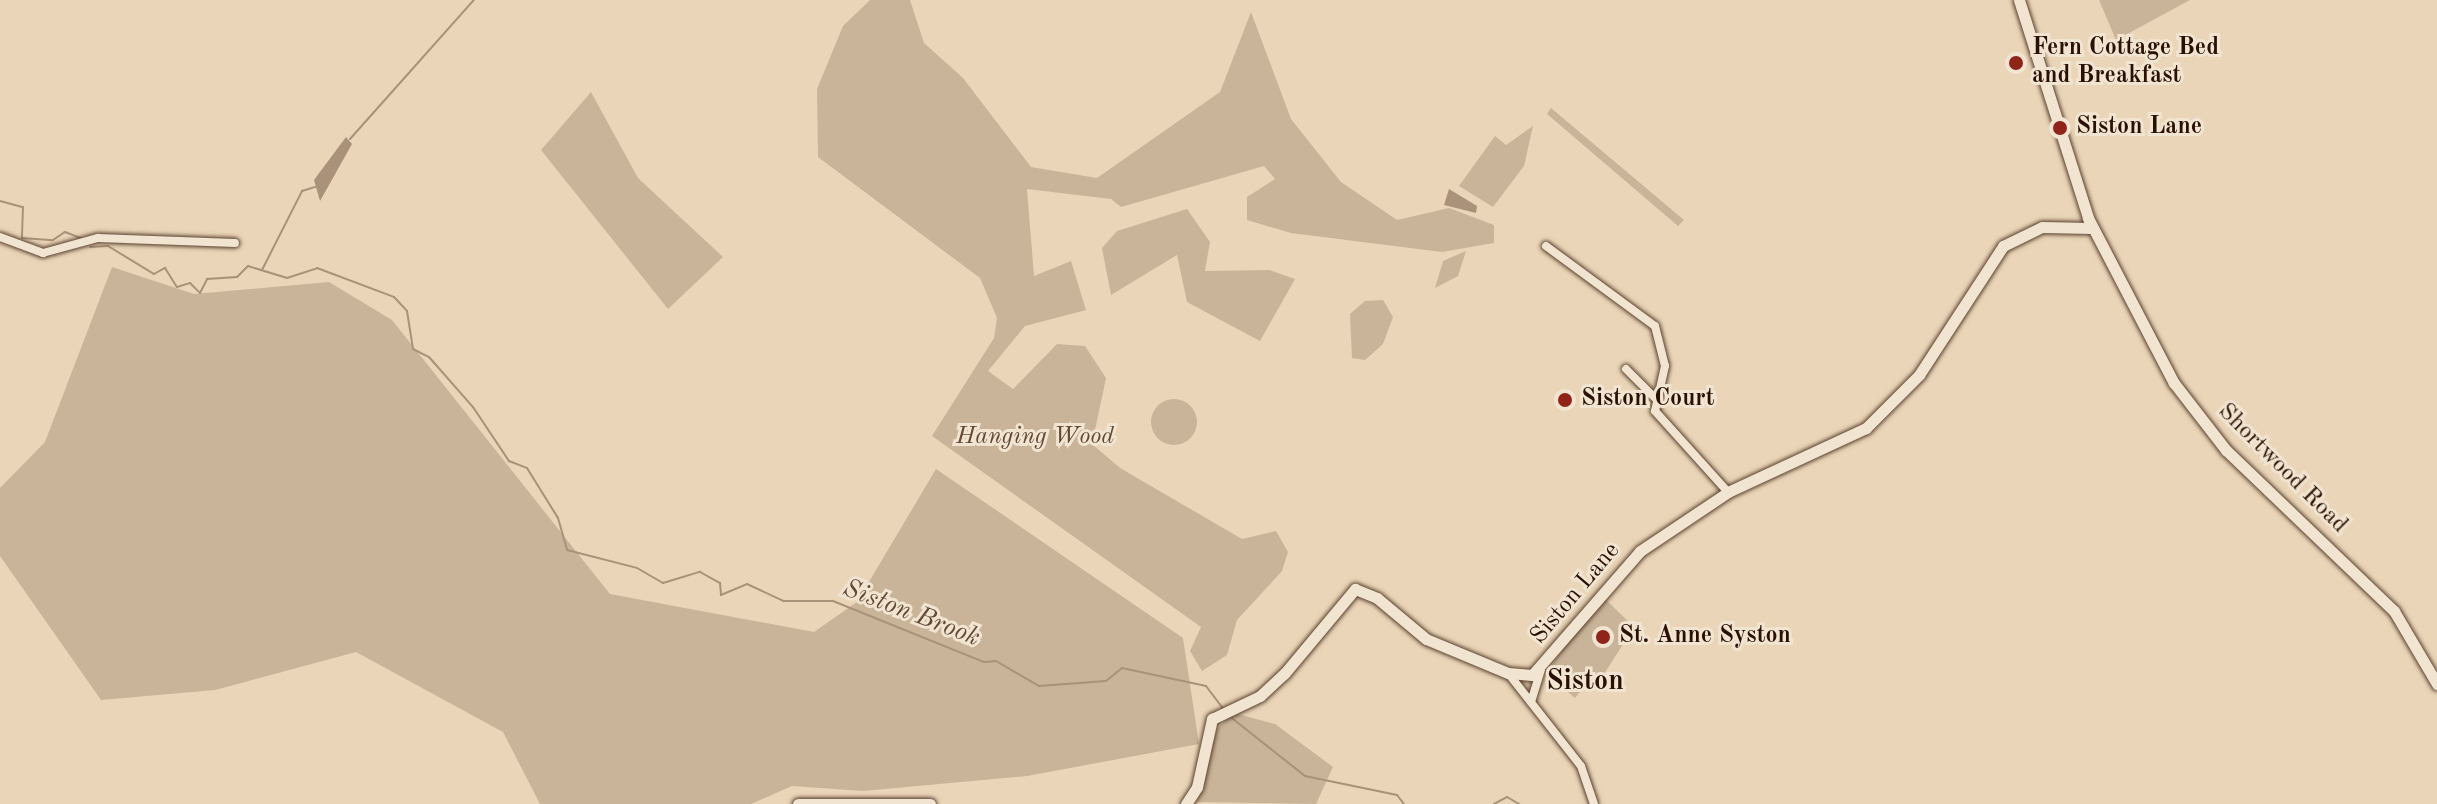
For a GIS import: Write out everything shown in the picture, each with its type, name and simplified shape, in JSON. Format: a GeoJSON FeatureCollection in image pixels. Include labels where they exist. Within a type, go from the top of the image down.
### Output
{"type":"FeatureCollection","features":[{"type":"Feature","properties":{"kind":"street","name":"Shortwood Road"},"geometry":{"type":"LineString","coordinates":[[2019,0],[2090,223],[2194,412],[2388,604],[2437,684]]}},
{"type":"Feature","properties":{"kind":"street","name":"Siston Lane"},"geometry":{"type":"LineString","coordinates":[[1186,804],[1222,709],[1260,696],[1284,674],[1355,589],[1377,598],[1426,639],[1508,673],[1541,670],[1625,564],[1728,492],[1866,428],[1936,352],[1991,257],[2028,230],[2090,223]]}},
{"type":"Feature","properties":{"kind":"street"},"geometry":{"type":"LineString","coordinates":[[0,237],[43,253],[98,238],[235,243]]}},
{"type":"Feature","properties":{"kind":"street"},"geometry":{"type":"LineString","coordinates":[[1546,246],[1655,326],[1665,366],[1655,398],[1655,411],[1728,492]]}},
{"type":"Feature","properties":{"kind":"street"},"geometry":{"type":"LineString","coordinates":[[1626,369],[1655,398]]}},
{"type":"Feature","properties":{"kind":"street"},"geometry":{"type":"LineString","coordinates":[[1531,702],[1541,670]]}},
{"type":"Feature","properties":{"kind":"street"},"geometry":{"type":"LineString","coordinates":[[1508,673],[1581,766],[1594,804]]}},
{"type":"Feature","properties":{"kind":"street"},"geometry":{"type":"LineString","coordinates":[[798,804],[930,804]]}},
{"type":"Feature","properties":{"kind":"green space","name":"Hanging Wood"},"geometry":{"type":"Polygon","coordinates":[[[870,0],[910,0],[924,43],[963,78],[1031,167],[1097,178],[1220,92],[1251,12],[1291,119],[1341,182],[1397,220],[1449,208],[1494,225],[1494,243],[1442,252],[1291,233],[1247,220],[1247,197],[1275,179],[1264,166],[1121,207],[1111,199],[1027,189],[1034,276],[1071,261],[1086,310],[1025,326],[988,371],[1013,389],[1057,344],[1085,346],[1106,378],[1092,444],[1120,468],[1242,539],[1276,531],[1288,552],[1282,571],[1237,620],[1227,655],[1202,671],[1190,651],[1201,627],[932,436],[994,338],[997,318],[980,278],[818,157],[817,89],[843,26],[870,0]]]}},
{"type":"Feature","properties":{"kind":"green space"},"geometry":{"type":"Polygon","coordinates":[[[2099,0],[2190,0],[2116,40],[2099,0]]]}},
{"type":"Feature","properties":{"kind":"green space"},"geometry":{"type":"Polygon","coordinates":[[[591,92],[638,178],[723,257],[668,309],[541,150],[591,92]]]}},
{"type":"Feature","properties":{"kind":"green space"},"geometry":{"type":"Polygon","coordinates":[[[1551,108],[1684,220],[1678,226],[1547,114],[1551,108]]]}},
{"type":"Feature","properties":{"kind":"green space"},"geometry":{"type":"Polygon","coordinates":[[[1533,126],[1524,166],[1493,207],[1459,186],[1495,136],[1506,145],[1533,126]]]}},
{"type":"Feature","properties":{"kind":"green space"},"geometry":{"type":"Polygon","coordinates":[[[1187,209],[1210,242],[1205,271],[1269,270],[1295,279],[1260,341],[1187,302],[1177,255],[1111,295],[1102,248],[1117,231],[1187,209]]]}},
{"type":"Feature","properties":{"kind":"green space"},"geometry":{"type":"Polygon","coordinates":[[[1466,251],[1458,276],[1435,288],[1443,261],[1466,251]]]}},
{"type":"Feature","properties":{"kind":"green space"},"geometry":{"type":"Polygon","coordinates":[[[112,267],[194,294],[329,282],[392,320],[610,594],[814,632],[857,602],[936,469],[1183,638],[1199,744],[1027,776],[863,791],[792,786],[751,804],[540,804],[503,732],[356,652],[215,690],[101,700],[0,556],[0,488],[45,442],[112,267]]]}},
{"type":"Feature","properties":{"kind":"green space"},"geometry":{"type":"Polygon","coordinates":[[[1383,300],[1393,317],[1383,344],[1365,360],[1352,358],[1350,314],[1365,301],[1383,300]]]}},
{"type":"Feature","properties":{"kind":"green space"},"geometry":{"type":"Polygon","coordinates":[[[1174,399],[1190,406],[1197,422],[1190,438],[1174,445],[1158,438],[1151,422],[1158,406],[1174,399]]]}},
{"type":"Feature","properties":{"kind":"green space"},"geometry":{"type":"Polygon","coordinates":[[[1602,596],[1634,627],[1597,685],[1588,682],[1575,698],[1546,673],[1602,596]]]}},
{"type":"Feature","properties":{"kind":"green space"},"geometry":{"type":"Polygon","coordinates":[[[1234,713],[1275,724],[1333,767],[1316,804],[1197,802],[1217,729],[1234,713]]]}},
{"type":"Feature","properties":{"kind":"shaded area"},"geometry":{"type":"Polygon","coordinates":[[[346,137],[352,144],[320,201],[314,180],[346,137]]]}},
{"type":"Feature","properties":{"kind":"shaded area"},"geometry":{"type":"Polygon","coordinates":[[[1449,189],[1477,206],[1476,213],[1444,205],[1449,189]]]}},
{"type":"Feature","properties":{"kind":"waterway"},"geometry":{"type":"LineString","coordinates":[[350,139],[474,0]]}},
{"type":"Feature","properties":{"kind":"waterway"},"geometry":{"type":"LineString","coordinates":[[262,270],[302,191],[315,187]]}},
{"type":"Feature","properties":{"kind":"waterway","name":"Siston Brook"},"geometry":{"type":"LineString","coordinates":[[0,201],[23,207],[22,238],[53,240],[65,232],[81,238]]}},
{"type":"Feature","properties":{"kind":"waterway","name":"Siston Brook"},"geometry":{"type":"LineString","coordinates":[[90,247],[108,246],[154,274],[165,268],[177,287],[190,283],[200,293],[207,279],[237,277],[248,266],[287,278],[317,268],[394,297],[407,311],[413,349],[429,357],[473,407],[509,461],[527,468],[558,518],[567,550],[637,568],[663,583],[700,572],[720,583],[721,595],[747,584],[783,601],[833,601],[984,662],[996,661],[1039,686],[1106,681],[1122,668],[1206,686],[1224,710]]}},
{"type":"Feature","properties":{"kind":"waterway","name":"Siston Brook"},"geometry":{"type":"LineString","coordinates":[[1228,715],[1305,776],[1397,795],[1404,804]]}},
{"type":"Feature","properties":{"kind":"waterway","name":"Siston Brook"},"geometry":{"type":"LineString","coordinates":[[1494,804],[1507,797],[1519,804]]}},
{"type":"Feature","properties":{"kind":"place","name":"Fern Cottage Bed and Breakfast"},"geometry":{"type":"Point","coordinates":[2016,63]}},
{"type":"Feature","properties":{"kind":"place","name":"Siston Lane"},"geometry":{"type":"Point","coordinates":[2060,128]}},
{"type":"Feature","properties":{"kind":"place","name":"Siston Court"},"geometry":{"type":"Point","coordinates":[1565,400]}},
{"type":"Feature","properties":{"kind":"place","name":"St. Anne Syston"},"geometry":{"type":"Point","coordinates":[1603,637]}},
{"type":"Feature","properties":{"kind":"district","name":"Siston"},"geometry":{"type":"Point","coordinates":[1585,682]}}]}
